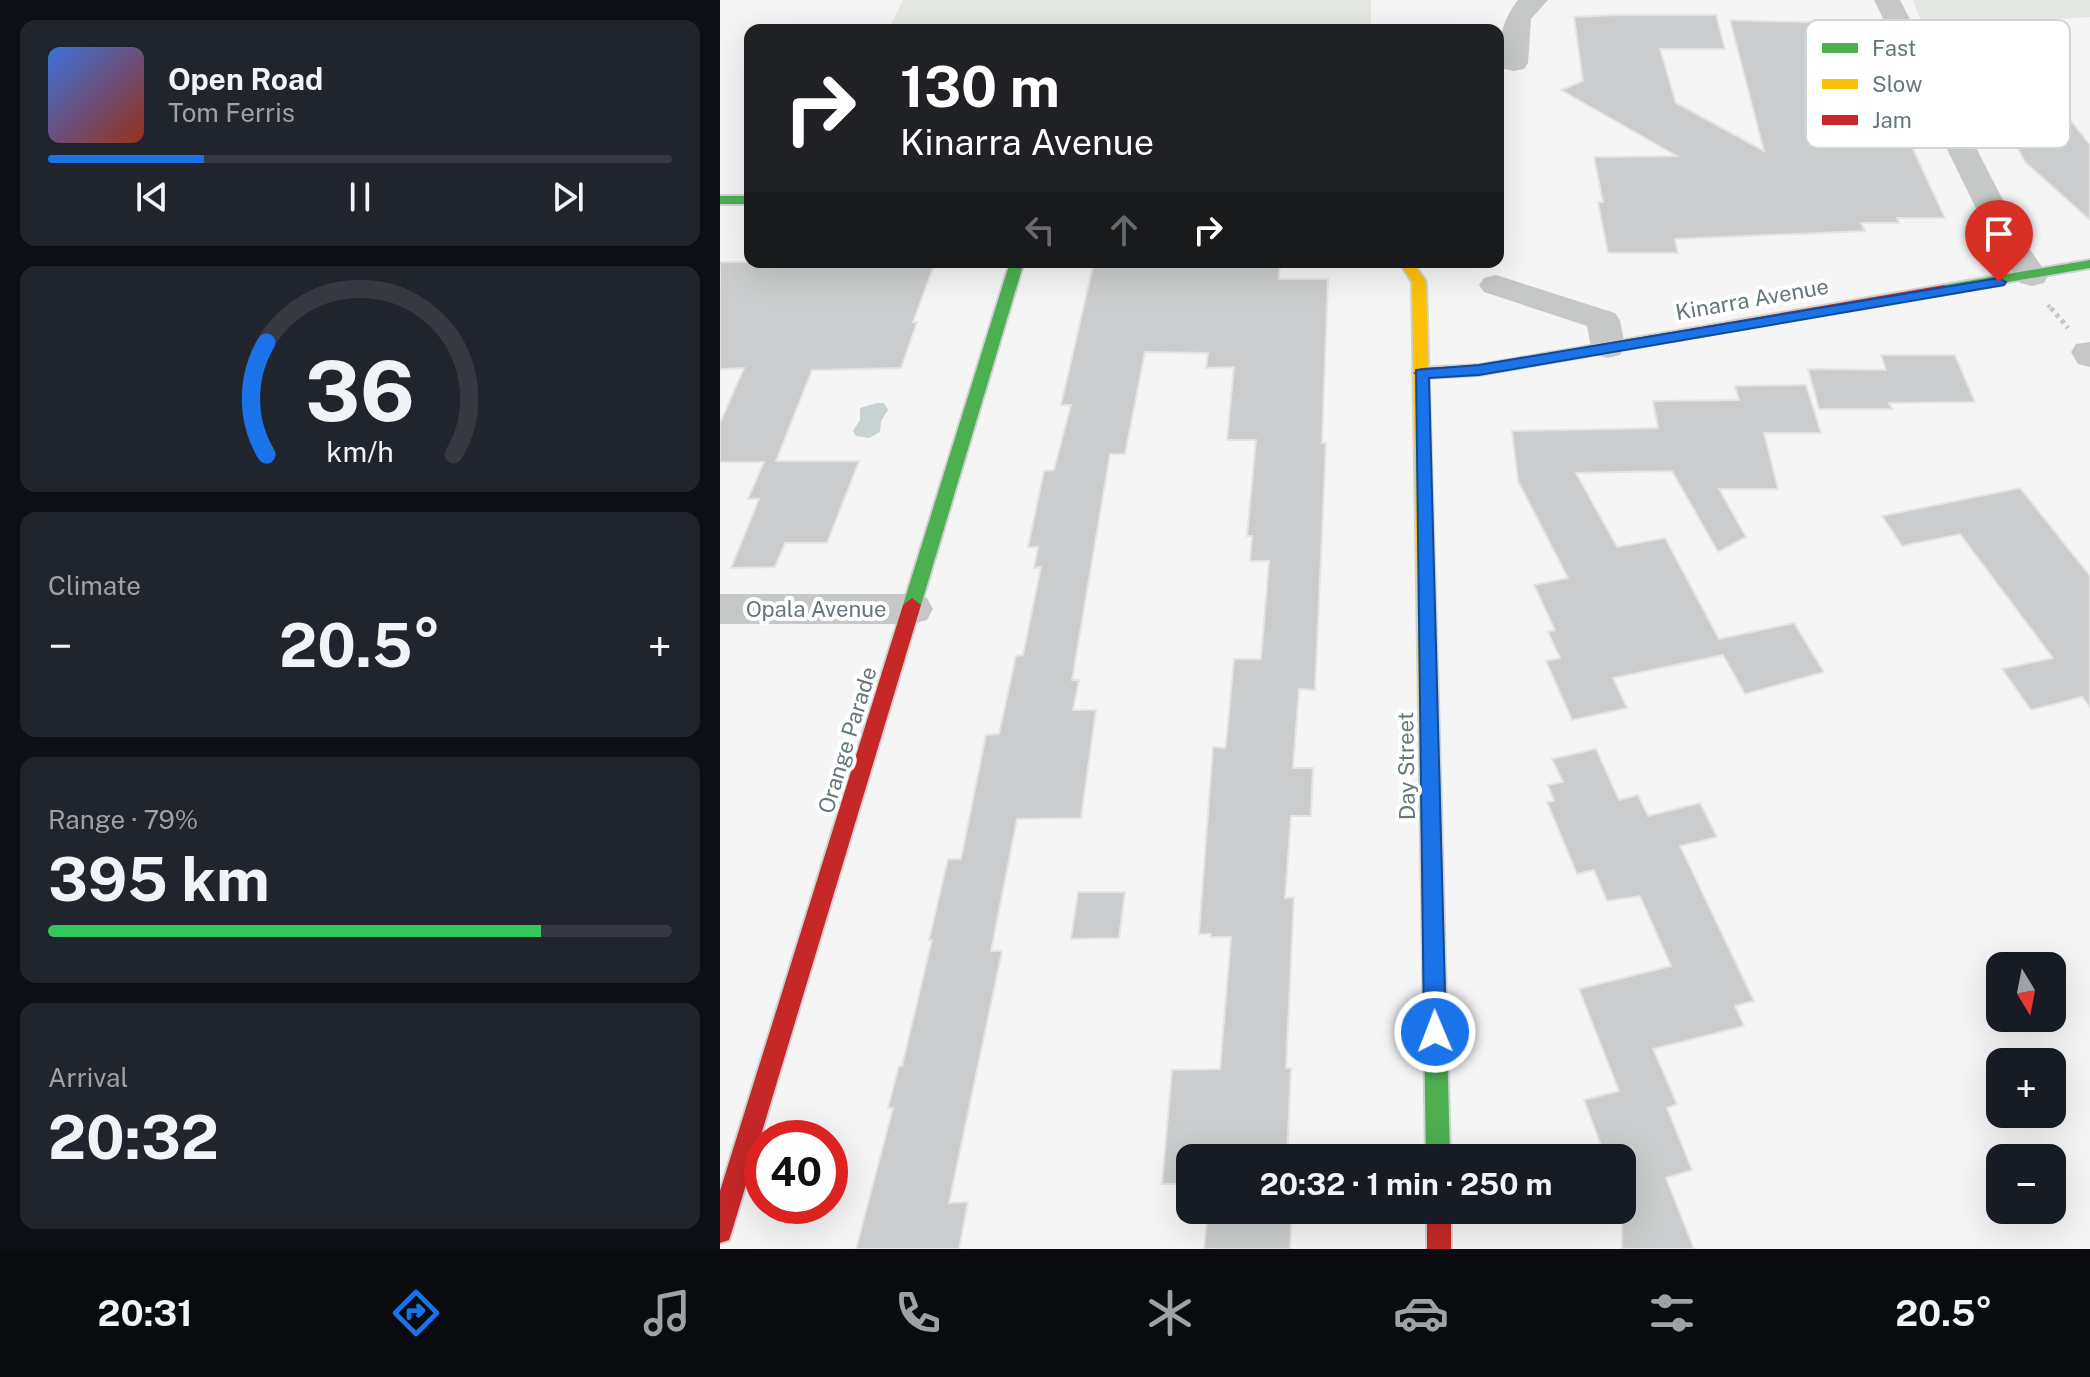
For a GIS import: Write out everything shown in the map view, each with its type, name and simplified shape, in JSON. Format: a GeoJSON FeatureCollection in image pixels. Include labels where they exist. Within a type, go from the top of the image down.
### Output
{"type":"FeatureCollection","features":[{"type":"Feature","properties":{"kind":"street"},"geometry":{"type":"LineString","coordinates":[[1514,63],[1517,19],[1525,5],[1535,0]]}},
{"type":"Feature","properties":{"kind":"street"},"geometry":{"type":"LineString","coordinates":[[1887,0],[1897,20]]}},
{"type":"Feature","properties":{"kind":"street"},"geometry":{"type":"LineString","coordinates":[[1961,148],[2007,239],[2037,286]]}},
{"type":"Feature","properties":{"kind":"street"},"geometry":{"type":"LineString","coordinates":[[720,200],[744,200]]}},
{"type":"Feature","properties":{"kind":"street","name":"Kinarra Avenue"},"geometry":{"type":"LineString","coordinates":[[1421,373],[1479,370],[1608,347],[2037,286],[2090,264]]}},
{"type":"Feature","properties":{"kind":"street","name":"Orange Parade"},"geometry":{"type":"LineString","coordinates":[[720,1231],[1015,268]]}},
{"type":"Feature","properties":{"kind":"street","name":"Day Street"},"geometry":{"type":"LineString","coordinates":[[1410,268],[1419,282],[1438,1144]]}},
{"type":"Feature","properties":{"kind":"street"},"geometry":{"type":"LineString","coordinates":[[1496,285],[1603,320],[1608,347]]}},
{"type":"Feature","properties":{"kind":"street","name":"Opala Avenue"},"geometry":{"type":"LineString","coordinates":[[720,609],[912,609]]}},
{"type":"Feature","properties":{"kind":"street"},"geometry":{"type":"LineString","coordinates":[[1439,1224],[1439,1249]]}},
{"type":"Feature","properties":{"kind":"path"},"geometry":{"type":"LineString","coordinates":[[2037,286],[2089,354]]}},
{"type":"Feature","properties":{"kind":"shaded area"},"geometry":{"type":"Polygon","coordinates":[[[903,0],[1371,0],[1371,24],[891,24],[903,0]]]}},
{"type":"Feature","properties":{"kind":"shaded area"},"geometry":{"type":"Polygon","coordinates":[[[1913,0],[2090,0],[2090,17],[1920,20],[1913,0]]]}},
{"type":"Feature","properties":{"kind":"shaded area"},"geometry":{"type":"Polygon","coordinates":[[[884,403],[888,410],[881,421],[880,432],[869,438],[856,436],[853,431],[860,420],[860,408],[884,403]]]}},
{"type":"Feature","properties":{"kind":"building"},"geometry":{"type":"Polygon","coordinates":[[[1716,15],[1725,49],[1660,49],[1676,103],[1764,151],[1730,20],[1806,22],[1806,148],[1913,148],[1945,218],[1897,218],[1899,223],[1861,223],[1865,231],[1675,239],[1678,253],[1608,253],[1598,202],[1603,202],[1594,157],[1677,156],[1561,90],[1583,81],[1574,17],[1716,15]]]}},
{"type":"Feature","properties":{"kind":"building"},"geometry":{"type":"Polygon","coordinates":[[[2070,120],[2090,145],[2090,220],[2025,162],[2018,148],[2070,148],[2070,120]]]}},
{"type":"Feature","properties":{"kind":"building"},"geometry":{"type":"Polygon","coordinates":[[[720,262],[744,262],[744,268],[933,268],[913,322],[917,322],[901,368],[812,370],[776,461],[859,461],[827,543],[785,543],[775,567],[731,568],[759,499],[748,499],[764,462],[720,462],[720,423],[744,368],[720,369],[720,262]]]}},
{"type":"Feature","properties":{"kind":"building"},"geometry":{"type":"Polygon","coordinates":[[[1093,268],[1280,268],[1279,279],[1328,279],[1322,443],[1326,443],[1315,690],[1299,689],[1293,768],[1313,768],[1311,816],[1291,816],[1285,898],[1294,897],[1286,1068],[1291,1068],[1288,1144],[1176,1144],[1176,1184],[1162,1184],[1172,1070],[1220,1069],[1231,937],[1199,934],[1213,747],[1225,748],[1226,744],[1234,659],[1261,659],[1269,561],[1250,561],[1252,536],[1247,536],[1256,440],[1227,440],[1234,367],[1206,368],[1208,353],[1145,352],[1125,454],[1110,454],[1072,680],[1079,680],[1073,710],[1096,710],[1081,818],[1017,819],[991,951],[1002,951],[949,1203],[968,1202],[959,1249],[856,1249],[893,1108],[888,1108],[899,1066],[902,1066],[948,859],[961,859],[986,735],[999,734],[1016,656],[1023,655],[1041,567],[1034,568],[1038,547],[1028,547],[1044,471],[1054,470],[1071,405],[1061,405],[1093,268]]]}},
{"type":"Feature","properties":{"kind":"building"},"geometry":{"type":"Polygon","coordinates":[[[1881,355],[1955,355],[1975,402],[1889,403],[1892,409],[1819,409],[1808,369],[1886,370],[1881,355]]]}},
{"type":"Feature","properties":{"kind":"building"},"geometry":{"type":"Polygon","coordinates":[[[1806,385],[1821,433],[1764,433],[1778,489],[1719,489],[1746,537],[1718,552],[1672,471],[1576,473],[1617,547],[1665,538],[1719,639],[1794,623],[1824,672],[1745,694],[1723,655],[1613,678],[1627,708],[1572,720],[1546,661],[1560,658],[1548,632],[1555,630],[1534,585],[1568,578],[1518,481],[1512,431],[1658,428],[1653,401],[1739,400],[1735,386],[1806,385]]]}},
{"type":"Feature","properties":{"kind":"building"},"geometry":{"type":"Polygon","coordinates":[[[2020,488],[2090,576],[2090,707],[2082,697],[2031,710],[2002,669],[2053,658],[1960,534],[1902,546],[1882,516],[2020,488]]]}},
{"type":"Feature","properties":{"kind":"building"},"geometry":{"type":"Polygon","coordinates":[[[1596,749],[1619,800],[1638,795],[1648,816],[1700,803],[1717,837],[1680,846],[1754,1001],[1735,1006],[1744,1026],[1653,1049],[1677,1104],[1667,1108],[1692,1170],[1666,1178],[1694,1249],[1622,1249],[1622,1224],[1636,1224],[1636,1144],[1601,1144],[1584,1100],[1619,1091],[1579,989],[1671,966],[1640,896],[1607,901],[1594,870],[1577,874],[1547,802],[1554,801],[1548,785],[1563,782],[1552,759],[1596,749]]]}},
{"type":"Feature","properties":{"kind":"building"},"geometry":{"type":"Polygon","coordinates":[[[1078,892],[1125,892],[1119,938],[1071,939],[1078,892]]]}},
{"type":"Feature","properties":{"kind":"building"},"geometry":{"type":"Polygon","coordinates":[[[1207,1224],[1291,1224],[1290,1249],[1204,1249],[1207,1224]]]}},
{"type":"Feature","properties":{"kind":"traffic: fast"},"geometry":{"type":"LineString","coordinates":[[720,200],[744,200]]}},
{"type":"Feature","properties":{"kind":"traffic: fast"},"geometry":{"type":"LineString","coordinates":[[1944,289],[2090,264]]}},
{"type":"Feature","properties":{"kind":"traffic: fast"},"geometry":{"type":"LineString","coordinates":[[912,605],[1015,268]]}},
{"type":"Feature","properties":{"kind":"traffic: fast"},"geometry":{"type":"LineString","coordinates":[[1430,772],[1438,1144]]}},
{"type":"Feature","properties":{"kind":"traffic: slow"},"geometry":{"type":"LineString","coordinates":[[1410,268],[1419,282],[1430,772]]}},
{"type":"Feature","properties":{"kind":"traffic: jam"},"geometry":{"type":"LineString","coordinates":[[1421,373],[1479,370],[1944,289]]}},
{"type":"Feature","properties":{"kind":"traffic: jam"},"geometry":{"type":"LineString","coordinates":[[720,1231],[912,605]]}},
{"type":"Feature","properties":{"kind":"traffic: jam"},"geometry":{"type":"LineString","coordinates":[[1439,1224],[1439,1249]]}},
{"type":"Feature","properties":{"kind":"route"},"geometry":{"type":"LineString","coordinates":[[1435,1032],[1421,373],[1479,370],[1999,282]]}}]}
